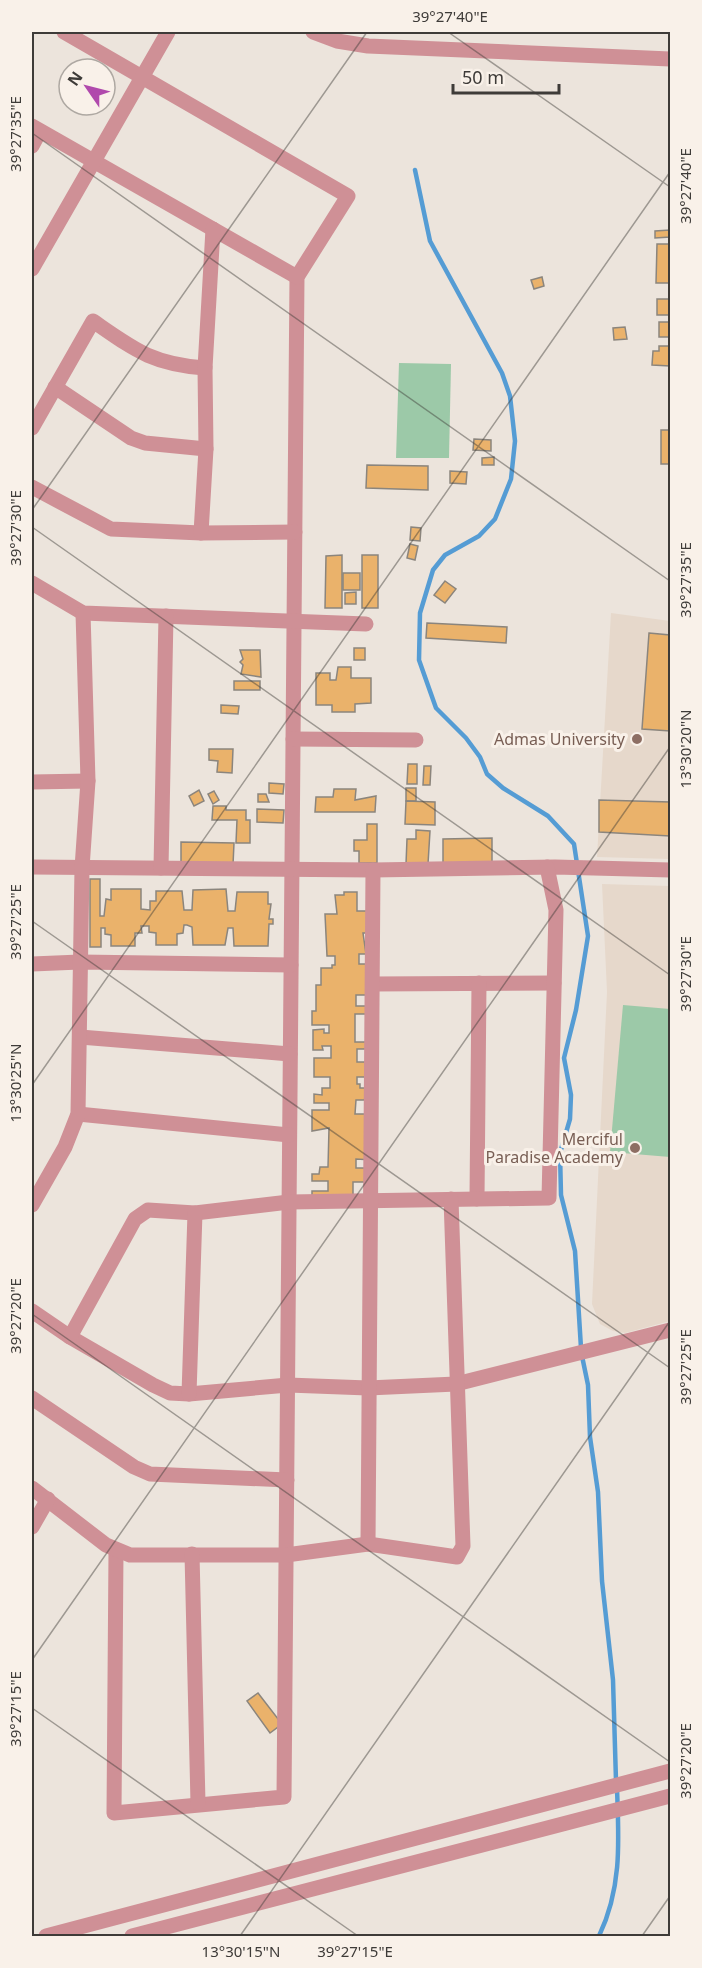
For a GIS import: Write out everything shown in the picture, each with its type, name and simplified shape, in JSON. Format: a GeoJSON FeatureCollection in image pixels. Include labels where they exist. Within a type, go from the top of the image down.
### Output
{"type":"FeatureCollection","features":[{"type":"Feature","properties":{"kind":"street"},"geometry":{"type":"LineString","coordinates":[[64,32],[348,196],[297,277],[285,1797],[198,1803],[114,1813],[116,1551]]}},
{"type":"Feature","properties":{"kind":"street"},"geometry":{"type":"LineString","coordinates":[[32,269],[168,32]]}},
{"type":"Feature","properties":{"kind":"street"},"geometry":{"type":"LineString","coordinates":[[313,32],[337,41],[368,46],[670,59]]}},
{"type":"Feature","properties":{"kind":"street"},"geometry":{"type":"LineString","coordinates":[[32,146],[36,128],[297,277]]}},
{"type":"Feature","properties":{"kind":"street"},"geometry":{"type":"LineString","coordinates":[[201,533],[206,449],[205,368],[213,229]]}},
{"type":"Feature","properties":{"kind":"street"},"geometry":{"type":"LineString","coordinates":[[32,428],[93,321],[153,360],[176,366],[205,368]]}},
{"type":"Feature","properties":{"kind":"street"},"geometry":{"type":"LineString","coordinates":[[55,387],[131,438],[145,443],[206,449]]}},
{"type":"Feature","properties":{"kind":"street"},"geometry":{"type":"LineString","coordinates":[[32,487],[111,529],[201,533],[295,532]]}},
{"type":"Feature","properties":{"kind":"street"},"geometry":{"type":"LineString","coordinates":[[32,583],[83,613],[366,624]]}},
{"type":"Feature","properties":{"kind":"street"},"geometry":{"type":"LineString","coordinates":[[32,1205],[65,1147],[78,1114],[82,868],[88,781],[83,613]]}},
{"type":"Feature","properties":{"kind":"street"},"geometry":{"type":"LineString","coordinates":[[161,868],[166,616]]}},
{"type":"Feature","properties":{"kind":"street"},"geometry":{"type":"LineString","coordinates":[[293,739],[417,740]]}},
{"type":"Feature","properties":{"kind":"street"},"geometry":{"type":"LineString","coordinates":[[32,782],[88,781]]}},
{"type":"Feature","properties":{"kind":"street"},"geometry":{"type":"LineString","coordinates":[[32,867],[374,870],[600,867],[670,870]]}},
{"type":"Feature","properties":{"kind":"street"},"geometry":{"type":"LineString","coordinates":[[70,1337],[135,1218],[148,1210],[195,1213],[289,1202],[549,1198],[556,910],[551,867]]}},
{"type":"Feature","properties":{"kind":"street"},"geometry":{"type":"LineString","coordinates":[[368,1544],[374,870]]}},
{"type":"Feature","properties":{"kind":"street"},"geometry":{"type":"LineString","coordinates":[[32,964],[80,962],[291,965]]}},
{"type":"Feature","properties":{"kind":"street"},"geometry":{"type":"LineString","coordinates":[[477,1199],[479,983]]}},
{"type":"Feature","properties":{"kind":"street"},"geometry":{"type":"LineString","coordinates":[[373,984],[554,983]]}},
{"type":"Feature","properties":{"kind":"street"},"geometry":{"type":"LineString","coordinates":[[80,1037],[290,1054]]}},
{"type":"Feature","properties":{"kind":"street"},"geometry":{"type":"LineString","coordinates":[[78,1114],[290,1135]]}},
{"type":"Feature","properties":{"kind":"street"},"geometry":{"type":"LineString","coordinates":[[32,1488],[116,1551],[130,1555],[286,1556],[368,1544],[454,1558],[462,1552],[451,1199]]}},
{"type":"Feature","properties":{"kind":"street"},"geometry":{"type":"LineString","coordinates":[[189,1394],[195,1213]]}},
{"type":"Feature","properties":{"kind":"street"},"geometry":{"type":"LineString","coordinates":[[32,1311],[70,1337],[170,1393],[189,1394],[288,1385],[369,1388],[456,1384],[670,1330]]}},
{"type":"Feature","properties":{"kind":"street"},"geometry":{"type":"LineString","coordinates":[[32,1398],[134,1467],[150,1474],[287,1480]]}},
{"type":"Feature","properties":{"kind":"street"},"geometry":{"type":"LineString","coordinates":[[32,1527],[48,1498]]}},
{"type":"Feature","properties":{"kind":"street"},"geometry":{"type":"LineString","coordinates":[[192,1554],[198,1803]]}},
{"type":"Feature","properties":{"kind":"street"},"geometry":{"type":"LineString","coordinates":[[46,1936],[670,1771]]}},
{"type":"Feature","properties":{"kind":"street"},"geometry":{"type":"LineString","coordinates":[[132,1936],[670,1796]]}},
{"type":"Feature","properties":{"kind":"shaded area","name":"Admas University"},"geometry":{"type":"Polygon","coordinates":[[[611,613],[670,621],[670,859],[597,857],[611,613]]]}},
{"type":"Feature","properties":{"kind":"shaded area","name":"Merciful Paradise Academy"},"geometry":{"type":"Polygon","coordinates":[[[602,884],[670,886],[670,1321],[625,1333],[613,1331],[600,1324],[592,1304],[607,992],[602,884]]]}},
{"type":"Feature","properties":{"kind":"green space"},"geometry":{"type":"Polygon","coordinates":[[[399,363],[451,364],[449,458],[396,458],[399,363]]]}},
{"type":"Feature","properties":{"kind":"green space"},"geometry":{"type":"Polygon","coordinates":[[[623,1005],[670,1009],[670,1157],[610,1152],[623,1005]]]}},
{"type":"Feature","properties":{"kind":"building"},"geometry":{"type":"Polygon","coordinates":[[[670,230],[670,237],[655,238],[655,231],[670,230]]]}},
{"type":"Feature","properties":{"kind":"building"},"geometry":{"type":"Polygon","coordinates":[[[657,244],[670,244],[670,283],[656,283],[657,244]]]}},
{"type":"Feature","properties":{"kind":"building"},"geometry":{"type":"Polygon","coordinates":[[[542,277],[544,286],[534,289],[531,280],[542,277]]]}},
{"type":"Feature","properties":{"kind":"building"},"geometry":{"type":"Polygon","coordinates":[[[657,299],[670,299],[670,315],[657,315],[657,299]]]}},
{"type":"Feature","properties":{"kind":"building"},"geometry":{"type":"Polygon","coordinates":[[[659,322],[670,322],[670,337],[659,337],[659,322]]]}},
{"type":"Feature","properties":{"kind":"building"},"geometry":{"type":"Polygon","coordinates":[[[625,327],[627,339],[614,340],[613,328],[625,327]]]}},
{"type":"Feature","properties":{"kind":"building"},"geometry":{"type":"Polygon","coordinates":[[[659,346],[670,346],[670,366],[652,365],[653,351],[659,351],[659,346]]]}},
{"type":"Feature","properties":{"kind":"building"},"geometry":{"type":"Polygon","coordinates":[[[661,430],[670,430],[670,464],[661,464],[661,430]]]}},
{"type":"Feature","properties":{"kind":"building"},"geometry":{"type":"Polygon","coordinates":[[[474,439],[491,440],[491,451],[473,450],[474,439]]]}},
{"type":"Feature","properties":{"kind":"building"},"geometry":{"type":"Polygon","coordinates":[[[494,457],[494,465],[482,465],[482,458],[494,457]]]}},
{"type":"Feature","properties":{"kind":"building"},"geometry":{"type":"Polygon","coordinates":[[[367,465],[428,466],[428,490],[366,488],[367,465]]]}},
{"type":"Feature","properties":{"kind":"building"},"geometry":{"type":"Polygon","coordinates":[[[450,471],[467,472],[466,484],[450,483],[450,471]]]}},
{"type":"Feature","properties":{"kind":"building"},"geometry":{"type":"Polygon","coordinates":[[[411,527],[421,528],[420,541],[410,540],[411,527]]]}},
{"type":"Feature","properties":{"kind":"building"},"geometry":{"type":"Polygon","coordinates":[[[410,544],[418,546],[415,560],[407,558],[410,544]]]}},
{"type":"Feature","properties":{"kind":"building"},"geometry":{"type":"Polygon","coordinates":[[[342,555],[342,608],[325,608],[326,556],[342,555]]]}},
{"type":"Feature","properties":{"kind":"building"},"geometry":{"type":"Polygon","coordinates":[[[362,555],[378,555],[378,608],[362,608],[362,555]]]}},
{"type":"Feature","properties":{"kind":"building"},"geometry":{"type":"Polygon","coordinates":[[[343,573],[360,573],[360,590],[343,590],[343,573]]]}},
{"type":"Feature","properties":{"kind":"building"},"geometry":{"type":"Polygon","coordinates":[[[445,581],[456,589],[445,603],[434,595],[445,581]]]}},
{"type":"Feature","properties":{"kind":"building"},"geometry":{"type":"Polygon","coordinates":[[[356,592],[356,604],[345,604],[345,593],[356,592]]]}},
{"type":"Feature","properties":{"kind":"building"},"geometry":{"type":"Polygon","coordinates":[[[427,623],[507,627],[506,643],[426,638],[427,623]]]}},
{"type":"Feature","properties":{"kind":"building"},"geometry":{"type":"Polygon","coordinates":[[[649,633],[670,635],[670,731],[642,729],[649,633]]]}},
{"type":"Feature","properties":{"kind":"building"},"geometry":{"type":"Polygon","coordinates":[[[354,648],[365,648],[365,660],[354,660],[354,648]]]}},
{"type":"Feature","properties":{"kind":"building"},"geometry":{"type":"Polygon","coordinates":[[[240,650],[260,650],[261,677],[241,674],[243,665],[240,662],[243,659],[240,650]]]}},
{"type":"Feature","properties":{"kind":"building"},"geometry":{"type":"Polygon","coordinates":[[[338,667],[351,667],[351,678],[371,678],[371,703],[355,704],[355,712],[332,712],[332,705],[316,705],[316,673],[330,673],[330,680],[336,680],[338,667]]]}},
{"type":"Feature","properties":{"kind":"building"},"geometry":{"type":"Polygon","coordinates":[[[234,681],[260,681],[260,690],[234,690],[234,681]]]}},
{"type":"Feature","properties":{"kind":"building"},"geometry":{"type":"Polygon","coordinates":[[[221,705],[239,706],[238,714],[221,713],[221,705]]]}},
{"type":"Feature","properties":{"kind":"building"},"geometry":{"type":"Polygon","coordinates":[[[209,749],[233,749],[232,773],[217,772],[218,761],[209,760],[209,749]]]}},
{"type":"Feature","properties":{"kind":"building"},"geometry":{"type":"Polygon","coordinates":[[[408,764],[417,764],[417,784],[407,784],[408,764]]]}},
{"type":"Feature","properties":{"kind":"building"},"geometry":{"type":"Polygon","coordinates":[[[424,766],[431,766],[430,785],[423,785],[424,766]]]}},
{"type":"Feature","properties":{"kind":"building"},"geometry":{"type":"Polygon","coordinates":[[[269,783],[284,784],[283,794],[269,793],[269,783]]]}},
{"type":"Feature","properties":{"kind":"building"},"geometry":{"type":"Polygon","coordinates":[[[406,788],[416,788],[416,801],[406,801],[406,788]]]}},
{"type":"Feature","properties":{"kind":"building"},"geometry":{"type":"Polygon","coordinates":[[[334,789],[356,789],[355,800],[376,796],[375,812],[315,812],[316,797],[333,797],[334,789]]]}},
{"type":"Feature","properties":{"kind":"building"},"geometry":{"type":"Polygon","coordinates":[[[199,790],[204,801],[194,806],[189,796],[199,790]]]}},
{"type":"Feature","properties":{"kind":"building"},"geometry":{"type":"Polygon","coordinates":[[[214,791],[219,800],[213,804],[208,794],[214,791]]]}},
{"type":"Feature","properties":{"kind":"building"},"geometry":{"type":"Polygon","coordinates":[[[258,794],[266,794],[269,802],[258,802],[258,794]]]}},
{"type":"Feature","properties":{"kind":"building"},"geometry":{"type":"Polygon","coordinates":[[[599,800],[670,802],[670,836],[599,832],[599,800]]]}},
{"type":"Feature","properties":{"kind":"building"},"geometry":{"type":"Polygon","coordinates":[[[406,801],[435,802],[435,825],[405,824],[406,801]]]}},
{"type":"Feature","properties":{"kind":"building"},"geometry":{"type":"Polygon","coordinates":[[[213,806],[226,806],[226,810],[246,810],[246,820],[250,820],[250,843],[236,843],[237,820],[212,820],[213,806]]]}},
{"type":"Feature","properties":{"kind":"building"},"geometry":{"type":"Polygon","coordinates":[[[257,809],[284,810],[283,823],[257,822],[257,809]]]}},
{"type":"Feature","properties":{"kind":"building"},"geometry":{"type":"Polygon","coordinates":[[[367,824],[377,824],[377,863],[359,863],[359,851],[354,851],[354,840],[367,840],[367,824]]]}},
{"type":"Feature","properties":{"kind":"building"},"geometry":{"type":"Polygon","coordinates":[[[416,830],[430,831],[428,864],[406,864],[407,839],[416,839],[416,830]]]}},
{"type":"Feature","properties":{"kind":"building"},"geometry":{"type":"Polygon","coordinates":[[[492,838],[492,862],[443,863],[443,839],[492,838]]]}},
{"type":"Feature","properties":{"kind":"building"},"geometry":{"type":"Polygon","coordinates":[[[181,842],[234,843],[233,865],[181,864],[181,842]]]}},
{"type":"Feature","properties":{"kind":"building"},"geometry":{"type":"Polygon","coordinates":[[[90,879],[100,879],[100,916],[104,916],[106,899],[111,900],[111,889],[141,889],[141,909],[150,910],[150,901],[156,901],[156,891],[182,891],[184,910],[192,910],[193,890],[226,889],[228,911],[235,911],[237,892],[268,892],[268,904],[271,904],[269,919],[273,919],[273,924],[269,924],[268,946],[234,946],[233,928],[228,928],[225,945],[193,945],[192,927],[184,925],[183,933],[177,934],[177,945],[156,945],[156,933],[149,932],[149,926],[141,926],[142,933],[135,933],[135,946],[111,946],[111,935],[105,934],[105,928],[101,928],[101,947],[90,947],[90,879]]]}},
{"type":"Feature","properties":{"kind":"building"},"geometry":{"type":"Polygon","coordinates":[[[344,892],[357,892],[357,911],[367,911],[370,933],[363,933],[366,954],[359,954],[359,964],[369,964],[366,995],[356,995],[356,1006],[373,1006],[373,1014],[355,1014],[355,1042],[372,1042],[372,1049],[357,1049],[357,1062],[374,1062],[367,1077],[357,1077],[357,1084],[360,1084],[360,1088],[372,1088],[364,1100],[356,1100],[355,1114],[370,1114],[372,1160],[356,1159],[356,1168],[370,1168],[370,1182],[353,1182],[353,1200],[312,1199],[312,1191],[328,1191],[328,1181],[312,1181],[312,1174],[319,1174],[320,1167],[328,1167],[329,1128],[312,1131],[312,1110],[329,1110],[329,1103],[314,1103],[314,1094],[322,1095],[322,1088],[330,1088],[330,1077],[314,1077],[314,1058],[331,1058],[331,1046],[322,1046],[323,1050],[313,1050],[313,1030],[324,1029],[324,1033],[329,1033],[329,1025],[312,1025],[312,1011],[316,1011],[316,985],[321,985],[321,968],[332,968],[332,965],[335,965],[335,956],[327,956],[325,914],[337,914],[335,895],[344,895],[344,892]]]}},
{"type":"Feature","properties":{"kind":"building"},"geometry":{"type":"Polygon","coordinates":[[[258,1693],[282,1724],[270,1733],[247,1701],[258,1693]]]}},
{"type":"Feature","properties":{"kind":"waterway"},"geometry":{"type":"LineString","coordinates":[[415,170],[430,241],[502,373],[510,396],[515,441],[511,479],[495,519],[479,536],[445,555],[433,570],[420,613],[419,660],[436,708],[466,738],[480,757],[487,774],[503,788],[548,816],[574,844],[588,936],[576,1010],[564,1058],[571,1095],[570,1119],[560,1153],[561,1195],[575,1251],[581,1348]]}},
{"type":"Feature","properties":{"kind":"waterway"},"geometry":{"type":"LineString","coordinates":[[582,1356],[588,1385],[590,1437],[598,1492],[602,1581],[613,1680],[616,1781]]}},
{"type":"Feature","properties":{"kind":"waterway"},"geometry":{"type":"LineString","coordinates":[[599,1936],[612,1900],[615,1882],[618,1846],[617,1789]]}},
{"type":"Feature","properties":{"kind":"place","name":"Admas University"},"geometry":{"type":"Point","coordinates":[637,739]}},
{"type":"Feature","properties":{"kind":"place","name":"Merciful Paradise Academy"},"geometry":{"type":"Point","coordinates":[635,1148]}}]}
